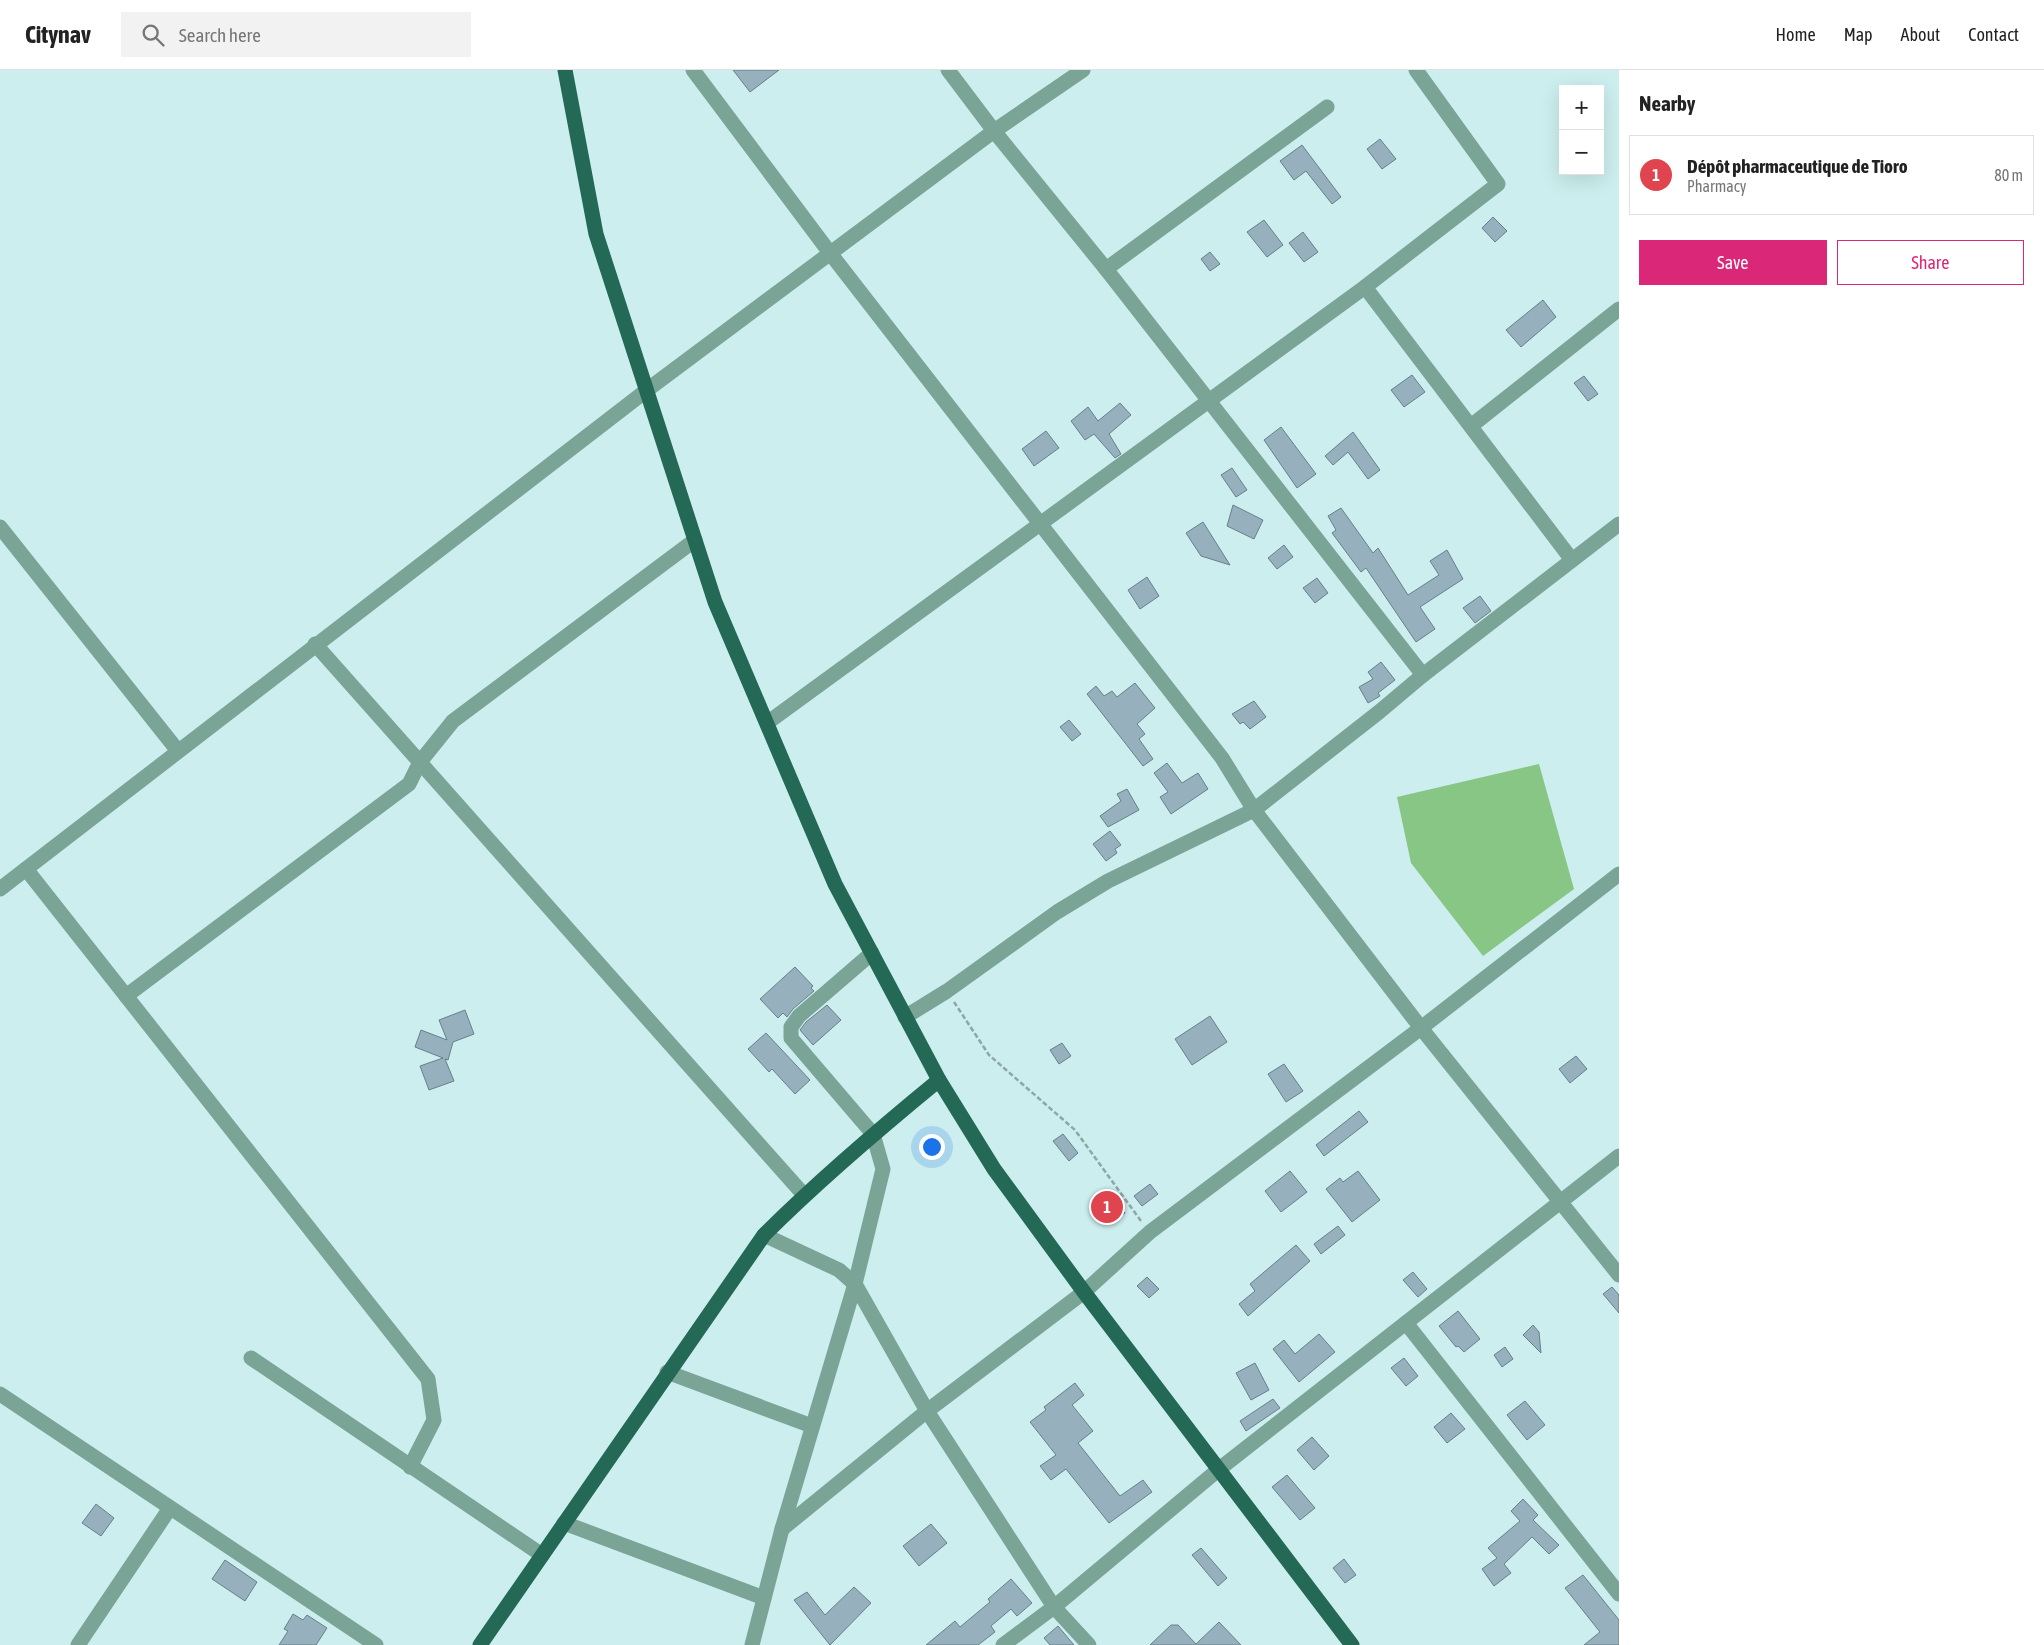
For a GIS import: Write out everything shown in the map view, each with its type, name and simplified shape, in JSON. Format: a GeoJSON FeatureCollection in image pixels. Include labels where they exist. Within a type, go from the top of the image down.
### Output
{"type":"FeatureCollection","features":[{"type":"Feature","properties":{"kind":"main road"},"geometry":{"type":"LineString","coordinates":[[565,70],[596,234],[715,602],[835,884],[939,1080],[994,1168],[1084,1292],[1352,1645]]}},
{"type":"Feature","properties":{"kind":"main road"},"geometry":{"type":"LineString","coordinates":[[480,1645],[667,1372],[764,1235],[804,1195],[873,1134],[939,1080]]}},
{"type":"Feature","properties":{"kind":"street"},"geometry":{"type":"LineString","coordinates":[[693,70],[830,252],[1222,758],[1254,810],[1421,1028],[1562,1201],[1619,1275]]}},
{"type":"Feature","properties":{"kind":"street"},"geometry":{"type":"LineString","coordinates":[[948,70],[994,131],[1209,400],[1423,675]]}},
{"type":"Feature","properties":{"kind":"street"},"geometry":{"type":"LineString","coordinates":[[0,889],[315,644],[647,390],[994,131],[1083,70]]}},
{"type":"Feature","properties":{"kind":"street"},"geometry":{"type":"LineString","coordinates":[[767,723],[1365,286],[1498,184],[1456,123],[1416,70]]}},
{"type":"Feature","properties":{"kind":"street"},"geometry":{"type":"LineString","coordinates":[[1106,269],[1327,107]]}},
{"type":"Feature","properties":{"kind":"street"},"geometry":{"type":"LineString","coordinates":[[1365,286],[1572,560]]}},
{"type":"Feature","properties":{"kind":"street"},"geometry":{"type":"LineString","coordinates":[[1471,426],[1619,309]]}},
{"type":"Feature","properties":{"kind":"street"},"geometry":{"type":"LineString","coordinates":[[906,1016],[947,991],[1057,912],[1108,881],[1254,810],[1423,675],[1619,524]]}},
{"type":"Feature","properties":{"kind":"street"},"geometry":{"type":"LineString","coordinates":[[0,527],[178,751]]}},
{"type":"Feature","properties":{"kind":"street"},"geometry":{"type":"LineString","coordinates":[[126,996],[409,784],[420,762],[453,721],[695,540]]}},
{"type":"Feature","properties":{"kind":"street"},"geometry":{"type":"LineString","coordinates":[[315,644],[804,1195]]}},
{"type":"Feature","properties":{"kind":"street"},"geometry":{"type":"LineString","coordinates":[[26,869],[428,1379],[434,1420],[410,1467]]}},
{"type":"Feature","properties":{"kind":"street"},"geometry":{"type":"LineString","coordinates":[[782,1529],[927,1410],[1084,1292],[1150,1232],[1421,1028],[1619,874]]}},
{"type":"Feature","properties":{"kind":"street"},"geometry":{"type":"LineString","coordinates":[[752,1645],[782,1529],[855,1284],[883,1169],[873,1134],[791,1038],[791,1027],[799,1016],[872,953]]}},
{"type":"Feature","properties":{"kind":"street"},"geometry":{"type":"LineString","coordinates":[[1002,1645],[1054,1606],[1218,1470],[1619,1156]]}},
{"type":"Feature","properties":{"kind":"street"},"geometry":{"type":"LineString","coordinates":[[764,1235],[839,1270],[855,1284],[927,1410],[1054,1606],[1089,1645]]}},
{"type":"Feature","properties":{"kind":"street"},"geometry":{"type":"LineString","coordinates":[[1406,1323],[1619,1594]]}},
{"type":"Feature","properties":{"kind":"street"},"geometry":{"type":"LineString","coordinates":[[251,1358],[542,1555]]}},
{"type":"Feature","properties":{"kind":"street"},"geometry":{"type":"LineString","coordinates":[[667,1372],[812,1426]]}},
{"type":"Feature","properties":{"kind":"street"},"geometry":{"type":"LineString","coordinates":[[0,1394],[376,1645]]}},
{"type":"Feature","properties":{"kind":"street"},"geometry":{"type":"LineString","coordinates":[[78,1645],[170,1508]]}},
{"type":"Feature","properties":{"kind":"street"},"geometry":{"type":"LineString","coordinates":[[564,1523],[764,1598]]}},
{"type":"Feature","properties":{"kind":"path"},"geometry":{"type":"LineString","coordinates":[[947,991],[989,1055],[1075,1130],[1150,1232]]}},
{"type":"Feature","properties":{"kind":"green space"},"geometry":{"type":"Polygon","coordinates":[[[1539,764],[1574,889],[1483,956],[1411,863],[1397,797],[1539,764]]]}},
{"type":"Feature","properties":{"kind":"building"},"geometry":{"type":"Polygon","coordinates":[[[733,70],[779,70],[750,92],[733,70]]]}},
{"type":"Feature","properties":{"kind":"building"},"geometry":{"type":"Polygon","coordinates":[[[1380,139],[1396,159],[1382,169],[1367,149],[1380,139]]]}},
{"type":"Feature","properties":{"kind":"building"},"geometry":{"type":"Polygon","coordinates":[[[1302,145],[1341,197],[1332,204],[1306,171],[1294,180],[1280,161],[1302,145]]]}},
{"type":"Feature","properties":{"kind":"building"},"geometry":{"type":"Polygon","coordinates":[[[1493,217],[1507,231],[1495,242],[1482,228],[1493,217]]]}},
{"type":"Feature","properties":{"kind":"building"},"geometry":{"type":"Polygon","coordinates":[[[1264,220],[1283,245],[1267,257],[1247,232],[1264,220]]]}},
{"type":"Feature","properties":{"kind":"building"},"geometry":{"type":"Polygon","coordinates":[[[1303,232],[1318,252],[1304,262],[1289,243],[1303,232]]]}},
{"type":"Feature","properties":{"kind":"building"},"geometry":{"type":"Polygon","coordinates":[[[1210,252],[1220,264],[1210,271],[1201,259],[1210,252]]]}},
{"type":"Feature","properties":{"kind":"building"},"geometry":{"type":"Polygon","coordinates":[[[1543,300],[1556,317],[1521,347],[1506,330],[1543,300]]]}},
{"type":"Feature","properties":{"kind":"building"},"geometry":{"type":"Polygon","coordinates":[[[1412,375],[1425,392],[1404,407],[1391,390],[1412,375]]]}},
{"type":"Feature","properties":{"kind":"building"},"geometry":{"type":"Polygon","coordinates":[[[1584,376],[1598,394],[1588,401],[1574,383],[1584,376]]]}},
{"type":"Feature","properties":{"kind":"building"},"geometry":{"type":"Polygon","coordinates":[[[1120,403],[1131,415],[1109,434],[1121,454],[1115,458],[1094,434],[1085,440],[1071,421],[1088,407],[1098,421],[1120,403]]]}},
{"type":"Feature","properties":{"kind":"building"},"geometry":{"type":"Polygon","coordinates":[[[1281,427],[1316,474],[1297,488],[1264,440],[1281,427]]]}},
{"type":"Feature","properties":{"kind":"building"},"geometry":{"type":"Polygon","coordinates":[[[1046,431],[1059,448],[1034,466],[1022,449],[1046,431]]]}},
{"type":"Feature","properties":{"kind":"building"},"geometry":{"type":"Polygon","coordinates":[[[1353,432],[1380,470],[1368,479],[1348,452],[1333,465],[1325,456],[1353,432]]]}},
{"type":"Feature","properties":{"kind":"building"},"geometry":{"type":"Polygon","coordinates":[[[1232,468],[1247,490],[1236,497],[1221,475],[1232,468]]]}},
{"type":"Feature","properties":{"kind":"building"},"geometry":{"type":"Polygon","coordinates":[[[1233,505],[1263,520],[1254,539],[1227,526],[1233,505]]]}},
{"type":"Feature","properties":{"kind":"building"},"geometry":{"type":"Polygon","coordinates":[[[1341,508],[1373,553],[1378,548],[1408,595],[1439,575],[1430,561],[1447,550],[1463,579],[1420,607],[1435,629],[1416,642],[1366,568],[1361,572],[1332,533],[1336,530],[1328,516],[1341,508]]]}},
{"type":"Feature","properties":{"kind":"building"},"geometry":{"type":"Polygon","coordinates":[[[1203,522],[1230,565],[1201,556],[1186,533],[1203,522]]]}},
{"type":"Feature","properties":{"kind":"building"},"geometry":{"type":"Polygon","coordinates":[[[1284,545],[1293,557],[1277,569],[1268,558],[1284,545]]]}},
{"type":"Feature","properties":{"kind":"building"},"geometry":{"type":"Polygon","coordinates":[[[1147,577],[1159,596],[1140,609],[1128,590],[1147,577]]]}},
{"type":"Feature","properties":{"kind":"building"},"geometry":{"type":"Polygon","coordinates":[[[1317,578],[1328,593],[1315,603],[1303,588],[1317,578]]]}},
{"type":"Feature","properties":{"kind":"building"},"geometry":{"type":"Polygon","coordinates":[[[1480,596],[1491,611],[1475,623],[1463,608],[1480,596]]]}},
{"type":"Feature","properties":{"kind":"building"},"geometry":{"type":"Polygon","coordinates":[[[1381,662],[1395,680],[1378,693],[1380,696],[1368,703],[1359,687],[1373,679],[1368,672],[1381,662]]]}},
{"type":"Feature","properties":{"kind":"building"},"geometry":{"type":"Polygon","coordinates":[[[1135,683],[1155,708],[1137,724],[1145,734],[1139,739],[1153,759],[1143,766],[1087,694],[1096,686],[1104,696],[1112,691],[1117,697],[1135,683]]]}},
{"type":"Feature","properties":{"kind":"building"},"geometry":{"type":"Polygon","coordinates":[[[1254,701],[1266,717],[1250,729],[1243,722],[1240,724],[1232,714],[1254,701]]]}},
{"type":"Feature","properties":{"kind":"building"},"geometry":{"type":"Polygon","coordinates":[[[1069,720],[1081,734],[1072,741],[1060,727],[1069,720]]]}},
{"type":"Feature","properties":{"kind":"building"},"geometry":{"type":"Polygon","coordinates":[[[1167,763],[1182,783],[1198,773],[1208,789],[1171,814],[1160,797],[1168,792],[1154,773],[1167,763]]]}},
{"type":"Feature","properties":{"kind":"building"},"geometry":{"type":"Polygon","coordinates":[[[1127,789],[1139,810],[1108,827],[1100,816],[1121,801],[1117,794],[1127,789]]]}},
{"type":"Feature","properties":{"kind":"building"},"geometry":{"type":"Polygon","coordinates":[[[1110,831],[1121,845],[1115,849],[1117,853],[1106,861],[1093,844],[1110,831]]]}},
{"type":"Feature","properties":{"kind":"building"},"geometry":{"type":"Polygon","coordinates":[[[795,967],[813,986],[811,988],[814,991],[793,1009],[787,1017],[783,1013],[778,1018],[760,999],[795,967]]]}},
{"type":"Feature","properties":{"kind":"building"},"geometry":{"type":"Polygon","coordinates":[[[827,1005],[841,1020],[813,1045],[800,1030],[806,1022],[827,1005]]]}},
{"type":"Feature","properties":{"kind":"building"},"geometry":{"type":"Polygon","coordinates":[[[465,1010],[474,1034],[453,1042],[448,1060],[445,1059],[454,1081],[429,1090],[420,1066],[443,1058],[415,1047],[421,1030],[447,1040],[439,1020],[465,1010]]]}},
{"type":"Feature","properties":{"kind":"building"},"geometry":{"type":"Polygon","coordinates":[[[1210,1016],[1227,1042],[1192,1065],[1175,1039],[1210,1016]]]}},
{"type":"Feature","properties":{"kind":"building"},"geometry":{"type":"Polygon","coordinates":[[[766,1033],[810,1080],[795,1094],[772,1069],[769,1072],[748,1049],[766,1033]]]}},
{"type":"Feature","properties":{"kind":"building"},"geometry":{"type":"Polygon","coordinates":[[[1062,1043],[1071,1056],[1059,1064],[1050,1050],[1062,1043]]]}},
{"type":"Feature","properties":{"kind":"building"},"geometry":{"type":"Polygon","coordinates":[[[1576,1056],[1587,1069],[1570,1083],[1559,1069],[1576,1056]]]}},
{"type":"Feature","properties":{"kind":"building"},"geometry":{"type":"Polygon","coordinates":[[[1284,1064],[1303,1091],[1286,1102],[1268,1074],[1284,1064]]]}},
{"type":"Feature","properties":{"kind":"building"},"geometry":{"type":"Polygon","coordinates":[[[1359,1111],[1368,1122],[1324,1156],[1316,1145],[1359,1111]]]}},
{"type":"Feature","properties":{"kind":"building"},"geometry":{"type":"Polygon","coordinates":[[[1063,1134],[1078,1153],[1069,1161],[1053,1141],[1063,1134]]]}},
{"type":"Feature","properties":{"kind":"building"},"geometry":{"type":"Polygon","coordinates":[[[1290,1171],[1307,1192],[1281,1212],[1265,1191],[1290,1171]]]}},
{"type":"Feature","properties":{"kind":"building"},"geometry":{"type":"Polygon","coordinates":[[[1358,1171],[1380,1200],[1352,1222],[1326,1189],[1340,1178],[1343,1182],[1358,1171]]]}},
{"type":"Feature","properties":{"kind":"building"},"geometry":{"type":"Polygon","coordinates":[[[1150,1184],[1158,1194],[1142,1206],[1134,1196],[1150,1184]]]}},
{"type":"Feature","properties":{"kind":"building"},"geometry":{"type":"Polygon","coordinates":[[[1108,1192],[1125,1213],[1112,1223],[1095,1203],[1108,1192]]]}},
{"type":"Feature","properties":{"kind":"building"},"geometry":{"type":"Polygon","coordinates":[[[1338,1226],[1345,1235],[1321,1254],[1314,1244],[1338,1226]]]}},
{"type":"Feature","properties":{"kind":"building"},"geometry":{"type":"Polygon","coordinates":[[[1296,1245],[1310,1261],[1248,1316],[1239,1304],[1255,1291],[1250,1284],[1296,1245]]]}},
{"type":"Feature","properties":{"kind":"building"},"geometry":{"type":"Polygon","coordinates":[[[1413,1272],[1427,1289],[1418,1297],[1403,1280],[1413,1272]]]}},
{"type":"Feature","properties":{"kind":"building"},"geometry":{"type":"Polygon","coordinates":[[[1147,1277],[1159,1289],[1149,1298],[1137,1286],[1147,1277]]]}},
{"type":"Feature","properties":{"kind":"building"},"geometry":{"type":"Polygon","coordinates":[[[1612,1287],[1619,1295],[1619,1313],[1603,1294],[1612,1287]]]}},
{"type":"Feature","properties":{"kind":"building"},"geometry":{"type":"Polygon","coordinates":[[[1458,1311],[1480,1339],[1464,1352],[1458,1346],[1456,1347],[1439,1326],[1458,1311]]]}},
{"type":"Feature","properties":{"kind":"building"},"geometry":{"type":"Polygon","coordinates":[[[1533,1325],[1539,1332],[1541,1353],[1523,1335],[1533,1325]]]}},
{"type":"Feature","properties":{"kind":"building"},"geometry":{"type":"Polygon","coordinates":[[[1319,1334],[1335,1352],[1299,1382],[1273,1349],[1284,1340],[1295,1354],[1319,1334]]]}},
{"type":"Feature","properties":{"kind":"building"},"geometry":{"type":"Polygon","coordinates":[[[1505,1347],[1513,1359],[1502,1367],[1494,1355],[1505,1347]]]}},
{"type":"Feature","properties":{"kind":"building"},"geometry":{"type":"Polygon","coordinates":[[[1404,1358],[1418,1376],[1406,1386],[1391,1368],[1404,1358]]]}},
{"type":"Feature","properties":{"kind":"building"},"geometry":{"type":"Polygon","coordinates":[[[1255,1363],[1269,1390],[1251,1400],[1236,1373],[1255,1363]]]}},
{"type":"Feature","properties":{"kind":"building"},"geometry":{"type":"Polygon","coordinates":[[[1075,1383],[1084,1395],[1072,1405],[1093,1431],[1078,1443],[1120,1496],[1143,1480],[1152,1492],[1109,1523],[1066,1469],[1051,1480],[1040,1466],[1056,1455],[1030,1422],[1046,1410],[1044,1407],[1075,1383]]]}},
{"type":"Feature","properties":{"kind":"building"},"geometry":{"type":"Polygon","coordinates":[[[1273,1399],[1280,1408],[1246,1431],[1240,1421],[1273,1399]]]}},
{"type":"Feature","properties":{"kind":"building"},"geometry":{"type":"Polygon","coordinates":[[[1525,1401],[1545,1425],[1527,1440],[1507,1415],[1525,1401]]]}},
{"type":"Feature","properties":{"kind":"building"},"geometry":{"type":"Polygon","coordinates":[[[1451,1413],[1465,1429],[1447,1443],[1434,1427],[1451,1413]]]}},
{"type":"Feature","properties":{"kind":"building"},"geometry":{"type":"Polygon","coordinates":[[[1312,1437],[1329,1456],[1314,1470],[1297,1450],[1312,1437]]]}},
{"type":"Feature","properties":{"kind":"building"},"geometry":{"type":"Polygon","coordinates":[[[1287,1475],[1315,1508],[1300,1520],[1272,1487],[1287,1475]]]}},
{"type":"Feature","properties":{"kind":"building"},"geometry":{"type":"Polygon","coordinates":[[[1523,1499],[1538,1515],[1533,1520],[1559,1545],[1549,1554],[1532,1537],[1504,1564],[1511,1573],[1494,1586],[1482,1569],[1497,1558],[1488,1548],[1520,1521],[1511,1511],[1523,1499]]]}},
{"type":"Feature","properties":{"kind":"building"},"geometry":{"type":"Polygon","coordinates":[[[96,1504],[114,1518],[101,1536],[82,1523],[96,1504]]]}},
{"type":"Feature","properties":{"kind":"building"},"geometry":{"type":"Polygon","coordinates":[[[931,1524],[947,1543],[919,1566],[903,1546],[931,1524]]]}},
{"type":"Feature","properties":{"kind":"building"},"geometry":{"type":"Polygon","coordinates":[[[1201,1548],[1227,1578],[1218,1586],[1192,1555],[1201,1548]]]}},
{"type":"Feature","properties":{"kind":"building"},"geometry":{"type":"Polygon","coordinates":[[[1344,1559],[1356,1575],[1345,1583],[1333,1568],[1344,1559]]]}},
{"type":"Feature","properties":{"kind":"building"},"geometry":{"type":"Polygon","coordinates":[[[225,1560],[257,1582],[245,1601],[212,1579],[225,1560]]]}},
{"type":"Feature","properties":{"kind":"building"},"geometry":{"type":"Polygon","coordinates":[[[1583,1575],[1619,1620],[1619,1645],[1584,1645],[1600,1632],[1565,1588],[1583,1575]]]}},
{"type":"Feature","properties":{"kind":"building"},"geometry":{"type":"Polygon","coordinates":[[[1011,1579],[1032,1603],[1017,1616],[1011,1609],[991,1626],[995,1632],[978,1645],[926,1645],[955,1621],[960,1627],[990,1602],[988,1599],[1011,1579]]]}},
{"type":"Feature","properties":{"kind":"building"},"geometry":{"type":"Polygon","coordinates":[[[854,1587],[871,1603],[830,1645],[794,1600],[807,1592],[825,1615],[854,1587]]]}},
{"type":"Feature","properties":{"kind":"building"},"geometry":{"type":"Polygon","coordinates":[[[293,1614],[303,1620],[307,1615],[327,1628],[316,1645],[279,1645],[288,1631],[284,1629],[293,1614]]]}},
{"type":"Feature","properties":{"kind":"building"},"geometry":{"type":"Polygon","coordinates":[[[1219,1622],[1241,1645],[1150,1645],[1171,1625],[1178,1625],[1196,1644],[1219,1622]]]}},
{"type":"Feature","properties":{"kind":"building"},"geometry":{"type":"Polygon","coordinates":[[[1058,1626],[1074,1645],[1050,1645],[1044,1638],[1058,1626]]]}},
{"type":"Feature","properties":{"kind":"place","name":"Dépôt pharmaceutique de Tioro"},"geometry":{"type":"Point","coordinates":[1107,1207]}}]}
